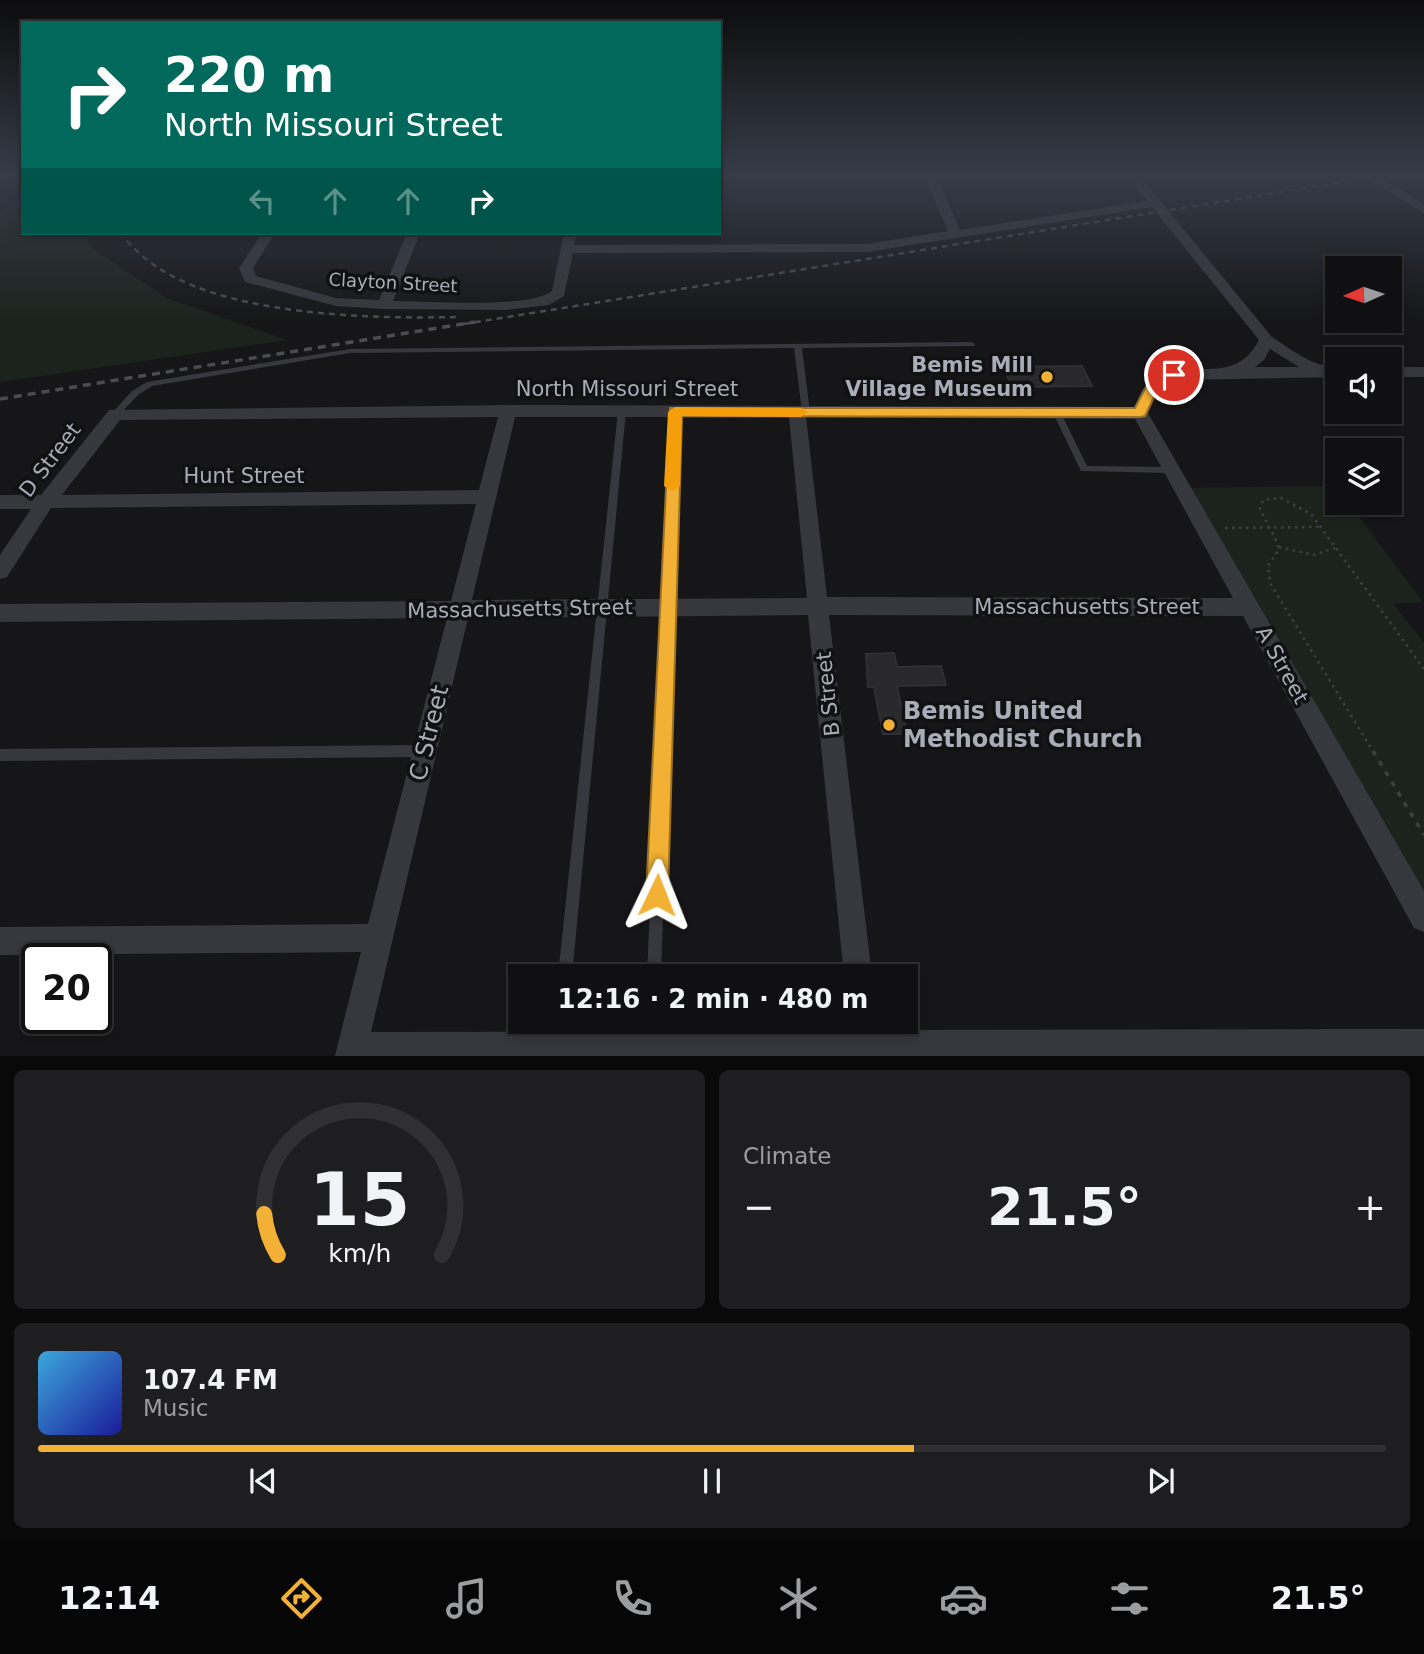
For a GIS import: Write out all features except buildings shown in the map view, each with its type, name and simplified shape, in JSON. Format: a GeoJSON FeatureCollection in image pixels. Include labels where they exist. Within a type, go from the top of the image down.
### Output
{"type":"FeatureCollection","features":[{"type":"Feature","properties":{"kind":"street"},"geometry":{"type":"LineString","coordinates":[[951,223],[956,235]]}},
{"type":"Feature","properties":{"kind":"street"},"geometry":{"type":"LineString","coordinates":[[570,235],[567,249],[867,248],[1029,223]]}},
{"type":"Feature","properties":{"kind":"street"},"geometry":{"type":"LineString","coordinates":[[1172,223],[1268,340],[1294,359],[1325,370]]}},
{"type":"Feature","properties":{"kind":"street","name":"Clayton Street"},"geometry":{"type":"LineString","coordinates":[[267,235],[246,268],[250,279],[336,302],[384,305],[506,306],[549,301],[559,293],[567,249]]}},
{"type":"Feature","properties":{"kind":"street"},"geometry":{"type":"LineString","coordinates":[[384,305],[413,235]]}},
{"type":"Feature","properties":{"kind":"street"},"geometry":{"type":"LineString","coordinates":[[1238,372],[1258,357],[1268,340]]}},
{"type":"Feature","properties":{"kind":"street"},"geometry":{"type":"LineString","coordinates":[[1140,413],[1152,388],[1174,375],[1325,372]]}},
{"type":"Feature","properties":{"kind":"street"},"geometry":{"type":"LineString","coordinates":[[1402,372],[1424,372]]}},
{"type":"Feature","properties":{"kind":"street","name":"North Missouri Street"},"geometry":{"type":"LineString","coordinates":[[115,414],[508,411],[1140,413]]}},
{"type":"Feature","properties":{"kind":"street","name":"C Street"},"geometry":{"type":"LineString","coordinates":[[351,1051],[508,411]]}},
{"type":"Feature","properties":{"kind":"street","name":"B Street"},"geometry":{"type":"LineString","coordinates":[[802,412],[818,606],[857,964]]}},
{"type":"Feature","properties":{"kind":"street","name":"A Street"},"geometry":{"type":"LineString","coordinates":[[1140,413],[1424,918]]}},
{"type":"Feature","properties":{"kind":"street","name":"D Street"},"geometry":{"type":"LineString","coordinates":[[0,570],[47,500],[115,414]]}},
{"type":"Feature","properties":{"kind":"street","name":"Hunt Street"},"geometry":{"type":"LineString","coordinates":[[0,502],[487,497]]}},
{"type":"Feature","properties":{"kind":"street","name":"Massachusetts Street"},"geometry":{"type":"LineString","coordinates":[[0,613],[818,606],[1249,607]]}},
{"type":"Feature","properties":{"kind":"street"},"geometry":{"type":"LineString","coordinates":[[0,942],[379,938]]}},
{"type":"Feature","properties":{"kind":"street"},"geometry":{"type":"LineString","coordinates":[[351,1051],[558,1041],[1424,1044]]}},
{"type":"Feature","properties":{"kind":"lane"},"geometry":{"type":"LineString","coordinates":[[115,414],[135,393],[150,384],[351,351],[971,344]]}},
{"type":"Feature","properties":{"kind":"lane"},"geometry":{"type":"LineString","coordinates":[[799,346],[802,412]]}},
{"type":"Feature","properties":{"kind":"lane"},"geometry":{"type":"LineString","coordinates":[[566,964],[622,411]]}},
{"type":"Feature","properties":{"kind":"lane"},"geometry":{"type":"LineString","coordinates":[[654,964],[675,412]]}},
{"type":"Feature","properties":{"kind":"lane"},"geometry":{"type":"LineString","coordinates":[[1057,413],[1084,469],[1170,470]]}},
{"type":"Feature","properties":{"kind":"lane"},"geometry":{"type":"LineString","coordinates":[[0,754],[425,751]]}},
{"type":"Feature","properties":{"kind":"path"},"geometry":{"type":"LineString","coordinates":[[1424,669],[1321,527],[1305,510],[1276,497],[1263,500],[1260,509],[1277,537],[1278,547],[1268,566],[1270,583],[1424,835]]}},
{"type":"Feature","properties":{"kind":"path"},"geometry":{"type":"LineString","coordinates":[[1225,528],[1321,527]]}},
{"type":"Feature","properties":{"kind":"path"},"geometry":{"type":"LineString","coordinates":[[1278,547],[1311,556],[1319,556],[1335,548]]}},
{"type":"Feature","properties":{"kind":"shaded area"},"geometry":{"type":"Polygon","coordinates":[[[0,223],[21,223],[21,235],[87,235],[90,247],[167,298],[287,340],[0,382],[0,223]]]}},
{"type":"Feature","properties":{"kind":"shaded area"},"geometry":{"type":"Polygon","coordinates":[[[1325,486],[1325,515],[1358,515],[1423,602],[1393,604],[1424,642],[1424,918],[1181,488],[1325,486]]]}},
{"type":"Feature","properties":{"kind":"railway"},"geometry":{"type":"LineString","coordinates":[[464,324],[1088,223]]}},
{"type":"Feature","properties":{"kind":"railway"},"geometry":{"type":"LineString","coordinates":[[121,235],[146,259],[176,278],[252,303],[338,315],[456,317]]}},
{"type":"Feature","properties":{"kind":"railway"},"geometry":{"type":"LineString","coordinates":[[0,399],[475,322]]}},
{"type":"Feature","properties":{"kind":"slow traffic"},"geometry":{"type":"LineString","coordinates":[[672,486],[675,412],[801,412]]}},
{"type":"Feature","properties":{"kind":"place","name":"Bemis Mill Village Museum"},"geometry":{"type":"Point","coordinates":[1047,377]}},
{"type":"Feature","properties":{"kind":"place","name":"Bemis United Methodist Church"},"geometry":{"type":"Point","coordinates":[889,725]}},
{"type":"Feature","properties":{"kind":"route"},"geometry":{"type":"LineString","coordinates":[[657,895],[675,412],[1140,413],[1152,388],[1174,375]]}}]}
